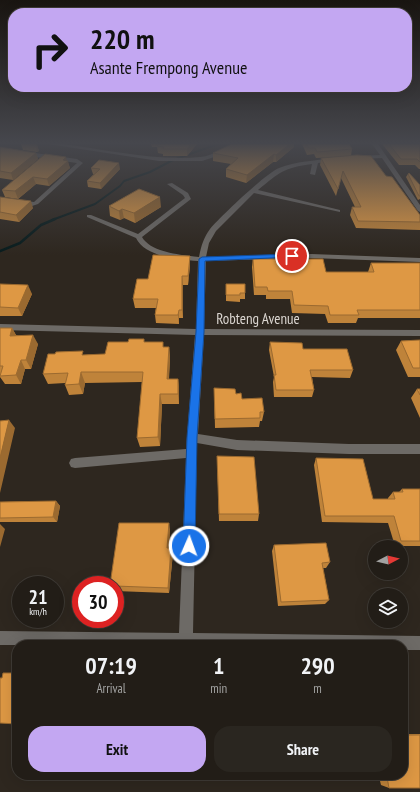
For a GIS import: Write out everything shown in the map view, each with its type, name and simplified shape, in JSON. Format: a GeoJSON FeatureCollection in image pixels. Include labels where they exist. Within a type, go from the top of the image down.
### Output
{"type":"FeatureCollection","features":[{"type":"Feature","properties":{"kind":"street"},"geometry":{"type":"LineString","coordinates":[[0,200],[32,204],[36,203],[60,181]]}},
{"type":"Feature","properties":{"kind":"street"},"geometry":{"type":"LineString","coordinates":[[0,638],[186,640],[192,437],[200,332],[202,259],[209,236],[253,191],[266,181]]}},
{"type":"Feature","properties":{"kind":"street"},"geometry":{"type":"LineString","coordinates":[[400,181],[420,209]]}},
{"type":"Feature","properties":{"kind":"street"},"geometry":{"type":"LineString","coordinates":[[139,237],[188,199],[186,194],[170,184]]}},
{"type":"Feature","properties":{"kind":"street"},"geometry":{"type":"LineString","coordinates":[[253,191],[338,212]]}},
{"type":"Feature","properties":{"kind":"street"},"geometry":{"type":"LineString","coordinates":[[89,216],[139,237],[139,240],[142,243],[162,253],[176,256],[202,259],[311,256],[420,260]]}},
{"type":"Feature","properties":{"kind":"street","name":"Robteng Avenue"},"geometry":{"type":"LineString","coordinates":[[0,327],[200,332],[420,333]]}},
{"type":"Feature","properties":{"kind":"street"},"geometry":{"type":"LineString","coordinates":[[192,437],[237,445],[349,449],[420,449]]}},
{"type":"Feature","properties":{"kind":"street"},"geometry":{"type":"LineString","coordinates":[[75,463],[192,453]]}},
{"type":"Feature","properties":{"kind":"street"},"geometry":{"type":"LineString","coordinates":[[408,644],[420,644]]}},
{"type":"Feature","properties":{"kind":"building"},"geometry":{"type":"Polygon","coordinates":[[[13,181],[28,181],[15,191],[2,190],[13,181]]]}},
{"type":"Feature","properties":{"kind":"building"},"geometry":{"type":"Polygon","coordinates":[[[87,181],[102,181],[100,183],[87,181]]]}},
{"type":"Feature","properties":{"kind":"building"},"geometry":{"type":"Polygon","coordinates":[[[334,181],[340,181],[338,189],[334,181]]]}},
{"type":"Feature","properties":{"kind":"building"},"geometry":{"type":"Polygon","coordinates":[[[348,181],[395,181],[420,215],[420,222],[358,221],[352,207],[361,207],[348,181]]]}},
{"type":"Feature","properties":{"kind":"building"},"geometry":{"type":"Polygon","coordinates":[[[411,181],[416,181],[420,185],[419,196],[411,181]]]}},
{"type":"Feature","properties":{"kind":"building"},"geometry":{"type":"Polygon","coordinates":[[[139,189],[160,197],[134,213],[122,209],[119,211],[109,206],[139,189]]]}},
{"type":"Feature","properties":{"kind":"building"},"geometry":{"type":"Polygon","coordinates":[[[0,197],[31,201],[16,215],[0,212],[0,197]]]}},
{"type":"Feature","properties":{"kind":"building"},"geometry":{"type":"Polygon","coordinates":[[[153,255],[190,256],[188,276],[182,276],[182,310],[179,310],[178,315],[155,315],[158,299],[133,299],[137,279],[148,279],[153,255]]]}},
{"type":"Feature","properties":{"kind":"building"},"geometry":{"type":"Polygon","coordinates":[[[253,259],[323,259],[326,272],[374,272],[371,263],[420,263],[420,310],[357,310],[359,315],[330,315],[328,306],[294,305],[292,291],[268,291],[267,287],[255,287],[253,259]]]}},
{"type":"Feature","properties":{"kind":"building"},"geometry":{"type":"Polygon","coordinates":[[[0,284],[28,285],[18,308],[0,307],[0,284]]]}},
{"type":"Feature","properties":{"kind":"building"},"geometry":{"type":"Polygon","coordinates":[[[226,284],[245,284],[245,293],[240,293],[240,295],[226,295],[226,284]]]}},
{"type":"Feature","properties":{"kind":"building"},"geometry":{"type":"Polygon","coordinates":[[[0,328],[12,328],[10,336],[33,335],[26,360],[21,360],[16,375],[0,376],[3,366],[0,366],[0,328]]]}},
{"type":"Feature","properties":{"kind":"building"},"geometry":{"type":"Polygon","coordinates":[[[129,339],[144,339],[144,342],[163,342],[163,347],[169,347],[167,379],[178,379],[178,394],[160,394],[158,437],[137,438],[143,372],[81,372],[79,384],[65,385],[68,373],[43,374],[48,354],[55,354],[56,352],[83,351],[82,355],[105,354],[108,342],[128,342],[129,339]]]}},
{"type":"Feature","properties":{"kind":"building"},"geometry":{"type":"Polygon","coordinates":[[[420,340],[420,368],[413,368],[401,341],[420,340]]]}},
{"type":"Feature","properties":{"kind":"building"},"geometry":{"type":"Polygon","coordinates":[[[270,342],[302,343],[303,349],[347,349],[353,370],[310,370],[314,390],[276,390],[274,375],[276,375],[270,342]]]}},
{"type":"Feature","properties":{"kind":"building"},"geometry":{"type":"Polygon","coordinates":[[[214,388],[235,389],[236,394],[241,393],[242,399],[262,398],[264,412],[260,412],[260,418],[215,419],[214,388]]]}},
{"type":"Feature","properties":{"kind":"building"},"geometry":{"type":"Polygon","coordinates":[[[9,420],[0,458],[0,421],[9,420]]]}},
{"type":"Feature","properties":{"kind":"building"},"geometry":{"type":"Polygon","coordinates":[[[217,456],[254,457],[259,514],[219,514],[217,456]]]}},
{"type":"Feature","properties":{"kind":"building"},"geometry":{"type":"Polygon","coordinates":[[[316,458],[363,459],[373,499],[395,499],[393,492],[403,492],[402,489],[420,489],[420,541],[401,540],[394,516],[325,516],[316,458]]]}},
{"type":"Feature","properties":{"kind":"building"},"geometry":{"type":"Polygon","coordinates":[[[56,501],[53,517],[0,518],[0,502],[56,501]]]}},
{"type":"Feature","properties":{"kind":"building"},"geometry":{"type":"Polygon","coordinates":[[[119,523],[169,523],[167,548],[171,548],[168,588],[124,586],[124,576],[111,576],[119,523]]]}},
{"type":"Feature","properties":{"kind":"building"},"geometry":{"type":"Polygon","coordinates":[[[326,543],[330,562],[322,563],[329,600],[281,602],[274,545],[326,543]]]}},
{"type":"Feature","properties":{"kind":"building"},"geometry":{"type":"Polygon","coordinates":[[[3,673],[12,673],[12,724],[0,723],[0,678],[2,678],[3,673]]]}},
{"type":"Feature","properties":{"kind":"building"},"geometry":{"type":"Polygon","coordinates":[[[408,735],[420,735],[420,788],[389,788],[388,780],[408,780],[408,735]]]}},
{"type":"Feature","properties":{"kind":"waterway"},"geometry":{"type":"LineString","coordinates":[[52,220],[95,204],[120,186],[124,181]]}},
{"type":"Feature","properties":{"kind":"waterway"},"geometry":{"type":"LineString","coordinates":[[0,251],[20,243],[41,225],[55,219]]}},
{"type":"Feature","properties":{"kind":"route"},"geometry":{"type":"LineString","coordinates":[[189,546],[192,437],[200,332],[202,259],[292,256]]}}]}
